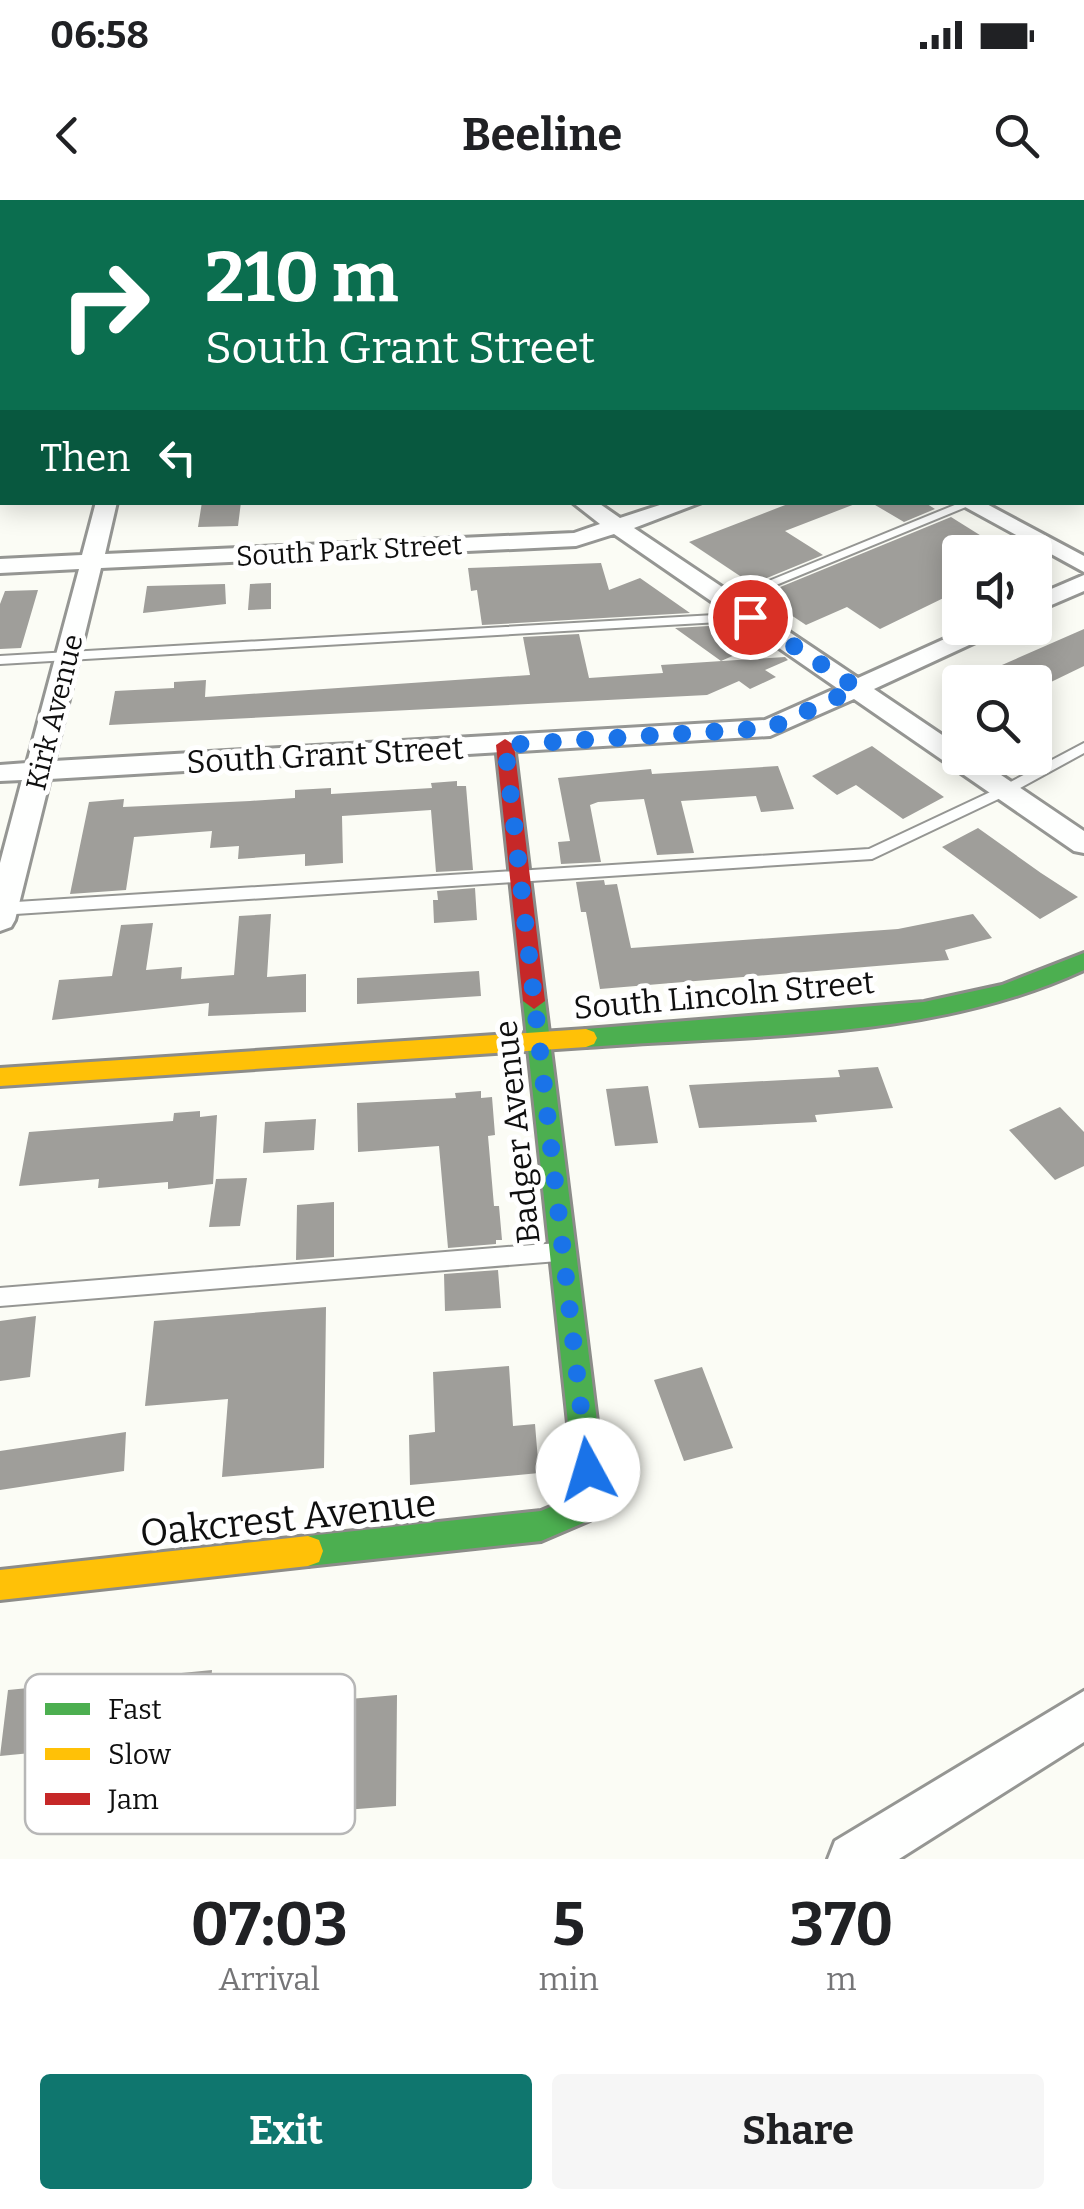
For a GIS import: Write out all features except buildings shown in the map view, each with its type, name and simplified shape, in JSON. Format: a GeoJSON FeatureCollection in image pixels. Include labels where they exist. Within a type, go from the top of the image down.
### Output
{"type":"FeatureCollection","features":[{"type":"Feature","properties":{"kind":"street","name":"Kirk Avenue"},"geometry":{"type":"LineString","coordinates":[[1,913],[106,505]]}},
{"type":"Feature","properties":{"kind":"street"},"geometry":{"type":"LineString","coordinates":[[586,505],[1084,844]]}},
{"type":"Feature","properties":{"kind":"street","name":"South Park Street"},"geometry":{"type":"LineString","coordinates":[[0,566],[576,539],[684,505]]}},
{"type":"Feature","properties":{"kind":"street"},"geometry":{"type":"LineString","coordinates":[[973,505],[1084,565]]}},
{"type":"Feature","properties":{"kind":"street"},"geometry":{"type":"LineString","coordinates":[[1052,597],[1084,582]]}},
{"type":"Feature","properties":{"kind":"street","name":"South Grant Street"},"geometry":{"type":"LineString","coordinates":[[0,773],[770,728],[950,645]]}},
{"type":"Feature","properties":{"kind":"street","name":"Badger Avenue"},"geometry":{"type":"LineString","coordinates":[[505,745],[588,1470],[580,1510]]}},
{"type":"Feature","properties":{"kind":"street","name":"South Lincoln Street"},"geometry":{"type":"LineString","coordinates":[[0,1077],[540,1042],[951,1009],[1032,988],[1084,961]]}},
{"type":"Feature","properties":{"kind":"street","name":"Oakcrest Avenue"},"geometry":{"type":"LineString","coordinates":[[0,1585],[541,1526],[580,1510]]}},
{"type":"Feature","properties":{"kind":"street"},"geometry":{"type":"LineString","coordinates":[[853,1859],[1084,1716]]}},
{"type":"Feature","properties":{"kind":"lane"},"geometry":{"type":"LineString","coordinates":[[726,601],[964,505]]}},
{"type":"Feature","properties":{"kind":"lane"},"geometry":{"type":"LineString","coordinates":[[0,660],[750,617]]}},
{"type":"Feature","properties":{"kind":"lane"},"geometry":{"type":"LineString","coordinates":[[1,913],[872,854],[1084,748]]}},
{"type":"Feature","properties":{"kind":"lane"},"geometry":{"type":"LineString","coordinates":[[0,1298],[564,1252]]}},
{"type":"Feature","properties":{"kind":"traffic: fast"},"geometry":{"type":"LineString","coordinates":[[586,1038],[924,1011],[1005,993],[1084,961]]}},
{"type":"Feature","properties":{"kind":"traffic: fast"},"geometry":{"type":"LineString","coordinates":[[308,1551],[541,1526],[580,1510],[588,1470],[534,1001]]}},
{"type":"Feature","properties":{"kind":"traffic: slow"},"geometry":{"type":"LineString","coordinates":[[0,1077],[586,1038]]}},
{"type":"Feature","properties":{"kind":"traffic: slow"},"geometry":{"type":"LineString","coordinates":[[0,1585],[308,1551]]}},
{"type":"Feature","properties":{"kind":"traffic: jam"},"geometry":{"type":"LineString","coordinates":[[505,745],[534,1001]]}},
{"type":"Feature","properties":{"kind":"route"},"geometry":{"type":"LineString","coordinates":[[588,1470],[505,745],[770,728],[857,688],[750,617]]}}]}
